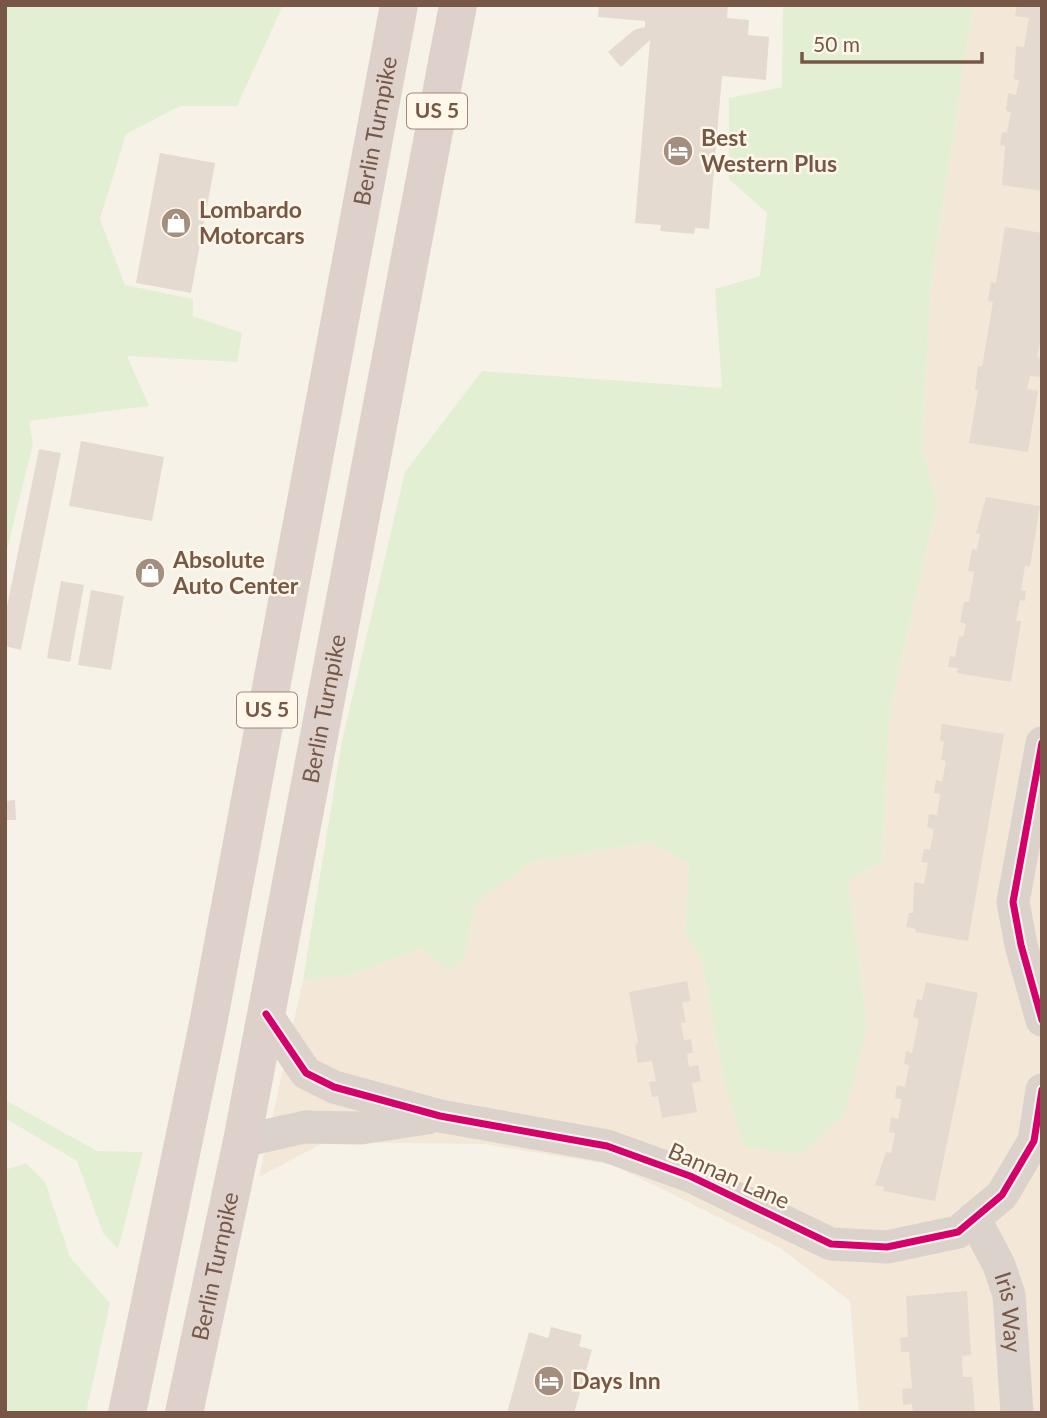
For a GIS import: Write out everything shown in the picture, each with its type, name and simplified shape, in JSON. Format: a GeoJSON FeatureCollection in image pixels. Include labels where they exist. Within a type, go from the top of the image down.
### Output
{"type":"FeatureCollection","features":[{"type":"Feature","properties":{"kind":"highway","name":"Berlin Turnpike"},"geometry":{"type":"LineString","coordinates":[[127,1413],[208,1024],[399,5]]}},
{"type":"Feature","properties":{"kind":"highway","name":"Berlin Turnpike"},"geometry":{"type":"LineString","coordinates":[[184,1413],[267,1014],[458,5]]}},
{"type":"Feature","properties":{"kind":"street"},"geometry":{"type":"LineString","coordinates":[[1042,743],[1013,902],[1021,945],[1042,1020]]}},
{"type":"Feature","properties":{"kind":"street","name":"Bannan Lane"},"geometry":{"type":"LineString","coordinates":[[267,1014],[306,1073],[334,1087],[440,1116],[607,1146],[690,1176],[831,1244],[887,1247],[958,1232],[1002,1195],[1034,1141],[1042,1090]]}},
{"type":"Feature","properties":{"kind":"street","name":"Bannan Lane"},"geometry":{"type":"LineString","coordinates":[[242,1141],[305,1127],[361,1128],[440,1116]]}},
{"type":"Feature","properties":{"kind":"street","name":"Iris Way"},"geometry":{"type":"LineString","coordinates":[[974,1218],[999,1265],[1009,1295],[1017,1413]]}},
{"type":"Feature","properties":{"kind":"shaded area"},"geometry":{"type":"Polygon","coordinates":[[[973,5],[1042,5],[1042,1413],[859,1413],[850,1301],[780,1248],[613,1165],[484,1144],[325,1142],[259,1177],[303,980],[352,975],[421,948],[464,958],[475,904],[530,862],[650,842],[689,862],[685,933],[701,957],[724,1081],[867,1027],[848,881],[882,861],[889,714],[937,504],[921,444],[932,273],[973,5]]]}},
{"type":"Feature","properties":{"kind":"green space"},"geometry":{"type":"Polygon","coordinates":[[[5,5],[283,5],[237,106],[180,106],[126,134],[100,219],[125,285],[193,299],[193,316],[242,333],[237,362],[127,356],[149,406],[29,421],[33,444],[5,557],[5,5]]]}},
{"type":"Feature","properties":{"kind":"green space"},"geometry":{"type":"Polygon","coordinates":[[[783,5],[973,5],[932,273],[921,444],[937,504],[889,714],[882,861],[848,881],[867,1027],[844,1115],[801,1154],[744,1146],[724,1081],[701,957],[685,933],[689,863],[650,842],[531,862],[475,904],[464,958],[449,971],[421,948],[352,975],[303,980],[342,741],[405,472],[482,371],[722,388],[715,289],[760,276],[767,213],[729,179],[729,98],[782,87],[783,5]]]}},
{"type":"Feature","properties":{"kind":"green space"},"geometry":{"type":"Polygon","coordinates":[[[5,1100],[97,1151],[143,1152],[118,1249],[103,1233],[77,1161],[5,1118],[5,1100]]]}},
{"type":"Feature","properties":{"kind":"green space"},"geometry":{"type":"Polygon","coordinates":[[[26,1163],[45,1182],[70,1257],[110,1303],[86,1413],[5,1413],[5,1170],[26,1163]]]}},
{"type":"Feature","properties":{"kind":"building","name":"Best Western Plus"},"geometry":{"type":"Polygon","coordinates":[[[599,5],[728,5],[727,18],[749,20],[748,35],[769,37],[766,80],[722,76],[709,229],[695,228],[694,234],[660,231],[661,225],[635,223],[650,40],[621,67],[608,52],[634,30],[645,27],[645,21],[598,17],[599,5]]]}},
{"type":"Feature","properties":{"kind":"building"},"geometry":{"type":"Polygon","coordinates":[[[1017,5],[1042,7],[1042,191],[1002,185],[1005,146],[1000,145],[1002,132],[1007,133],[1011,112],[1006,111],[1008,93],[1016,95],[1019,80],[1014,79],[1016,46],[1024,47],[1029,18],[1015,16],[1017,5]]]}},
{"type":"Feature","properties":{"kind":"building","name":"Lombardo Motorcars"},"geometry":{"type":"Polygon","coordinates":[[[160,153],[215,163],[191,293],[136,283],[160,153]]]}},
{"type":"Feature","properties":{"kind":"building"},"geometry":{"type":"Polygon","coordinates":[[[1005,227],[1042,233],[1042,335],[1037,357],[1042,358],[1042,370],[1041,377],[1030,376],[1027,389],[1038,391],[1028,452],[969,443],[978,390],[975,389],[978,366],[982,367],[993,302],[988,301],[991,282],[996,283],[1005,227]]]}},
{"type":"Feature","properties":{"kind":"building"},"geometry":{"type":"Polygon","coordinates":[[[81,441],[164,457],[152,521],[69,506],[81,441]]]}},
{"type":"Feature","properties":{"kind":"building"},"geometry":{"type":"Polygon","coordinates":[[[39,449],[61,453],[21,650],[5,646],[5,616],[39,449]]]}},
{"type":"Feature","properties":{"kind":"building"},"geometry":{"type":"Polygon","coordinates":[[[986,497],[1040,506],[1030,567],[1025,566],[1021,590],[1026,591],[1025,601],[1020,600],[1016,621],[1021,621],[1011,682],[957,673],[958,668],[948,667],[950,656],[955,657],[959,636],[963,637],[966,624],[960,622],[964,602],[969,602],[974,572],[968,571],[972,549],[977,550],[980,534],[976,533],[986,497]]]}},
{"type":"Feature","properties":{"kind":"building"},"geometry":{"type":"Polygon","coordinates":[[[61,581],[84,585],[70,662],[47,658],[61,581]]]}},
{"type":"Feature","properties":{"kind":"building"},"geometry":{"type":"Polygon","coordinates":[[[91,590],[124,596],[111,670],[78,665],[91,590]]]}},
{"type":"Feature","properties":{"kind":"building"},"geometry":{"type":"Polygon","coordinates":[[[942,724],[1004,734],[968,941],[915,932],[916,929],[906,927],[909,913],[913,913],[914,882],[924,884],[928,863],[921,862],[924,849],[930,850],[934,829],[927,827],[929,814],[937,815],[940,794],[934,793],[936,780],[942,782],[946,761],[941,760],[944,742],[940,741],[942,724]]]}},
{"type":"Feature","properties":{"kind":"building"},"geometry":{"type":"Polygon","coordinates":[[[15,800],[16,820],[5,820],[5,801],[15,800]]]}},
{"type":"Feature","properties":{"kind":"building"},"geometry":{"type":"Polygon","coordinates":[[[687,981],[691,1001],[682,1002],[686,1022],[681,1023],[684,1040],[691,1039],[693,1053],[687,1054],[689,1067],[698,1065],[701,1081],[692,1083],[697,1112],[662,1118],[658,1096],[652,1097],[649,1082],[656,1081],[652,1061],[638,1063],[635,1046],[638,1042],[629,992],[687,981]]]}},
{"type":"Feature","properties":{"kind":"building"},"geometry":{"type":"Polygon","coordinates":[[[926,982],[978,993],[935,1201],[883,1191],[884,1187],[875,1185],[886,1152],[891,1153],[895,1133],[889,1132],[891,1117],[898,1119],[902,1099],[895,1098],[897,1085],[905,1087],[909,1065],[904,1064],[906,1051],[912,1053],[919,1019],[913,1017],[917,999],[922,1000],[926,982]]]}},
{"type":"Feature","properties":{"kind":"building"},"geometry":{"type":"Polygon","coordinates":[[[967,1291],[971,1355],[962,1356],[963,1377],[972,1377],[975,1413],[913,1413],[912,1404],[903,1405],[902,1389],[912,1388],[909,1352],[901,1352],[900,1338],[908,1337],[906,1296],[967,1291]]]}},
{"type":"Feature","properties":{"kind":"building","name":"Days Inn"},"geometry":{"type":"Polygon","coordinates":[[[551,1327],[582,1335],[579,1346],[592,1350],[574,1413],[507,1413],[529,1332],[548,1338],[551,1327]]]}},
{"type":"Feature","properties":{"kind":"cycle path"},"geometry":{"type":"LineString","coordinates":[[1042,743],[1013,902],[1021,945],[1042,1020]]}},
{"type":"Feature","properties":{"kind":"cycle path"},"geometry":{"type":"LineString","coordinates":[[266,1014],[306,1073],[334,1087],[440,1116],[607,1146],[690,1176],[831,1244],[887,1247],[958,1232],[1002,1195],[1034,1141],[1042,1090]]}},
{"type":"Feature","properties":{"kind":"place","name":"Best Western Plus"},"geometry":{"type":"Point","coordinates":[678,151]}},
{"type":"Feature","properties":{"kind":"place","name":"Lombardo Motorcars"},"geometry":{"type":"Point","coordinates":[176,223]}},
{"type":"Feature","properties":{"kind":"place","name":"Absolute Auto Center"},"geometry":{"type":"Point","coordinates":[150,573]}},
{"type":"Feature","properties":{"kind":"place","name":"Days Inn"},"geometry":{"type":"Point","coordinates":[549,1381]}}]}
